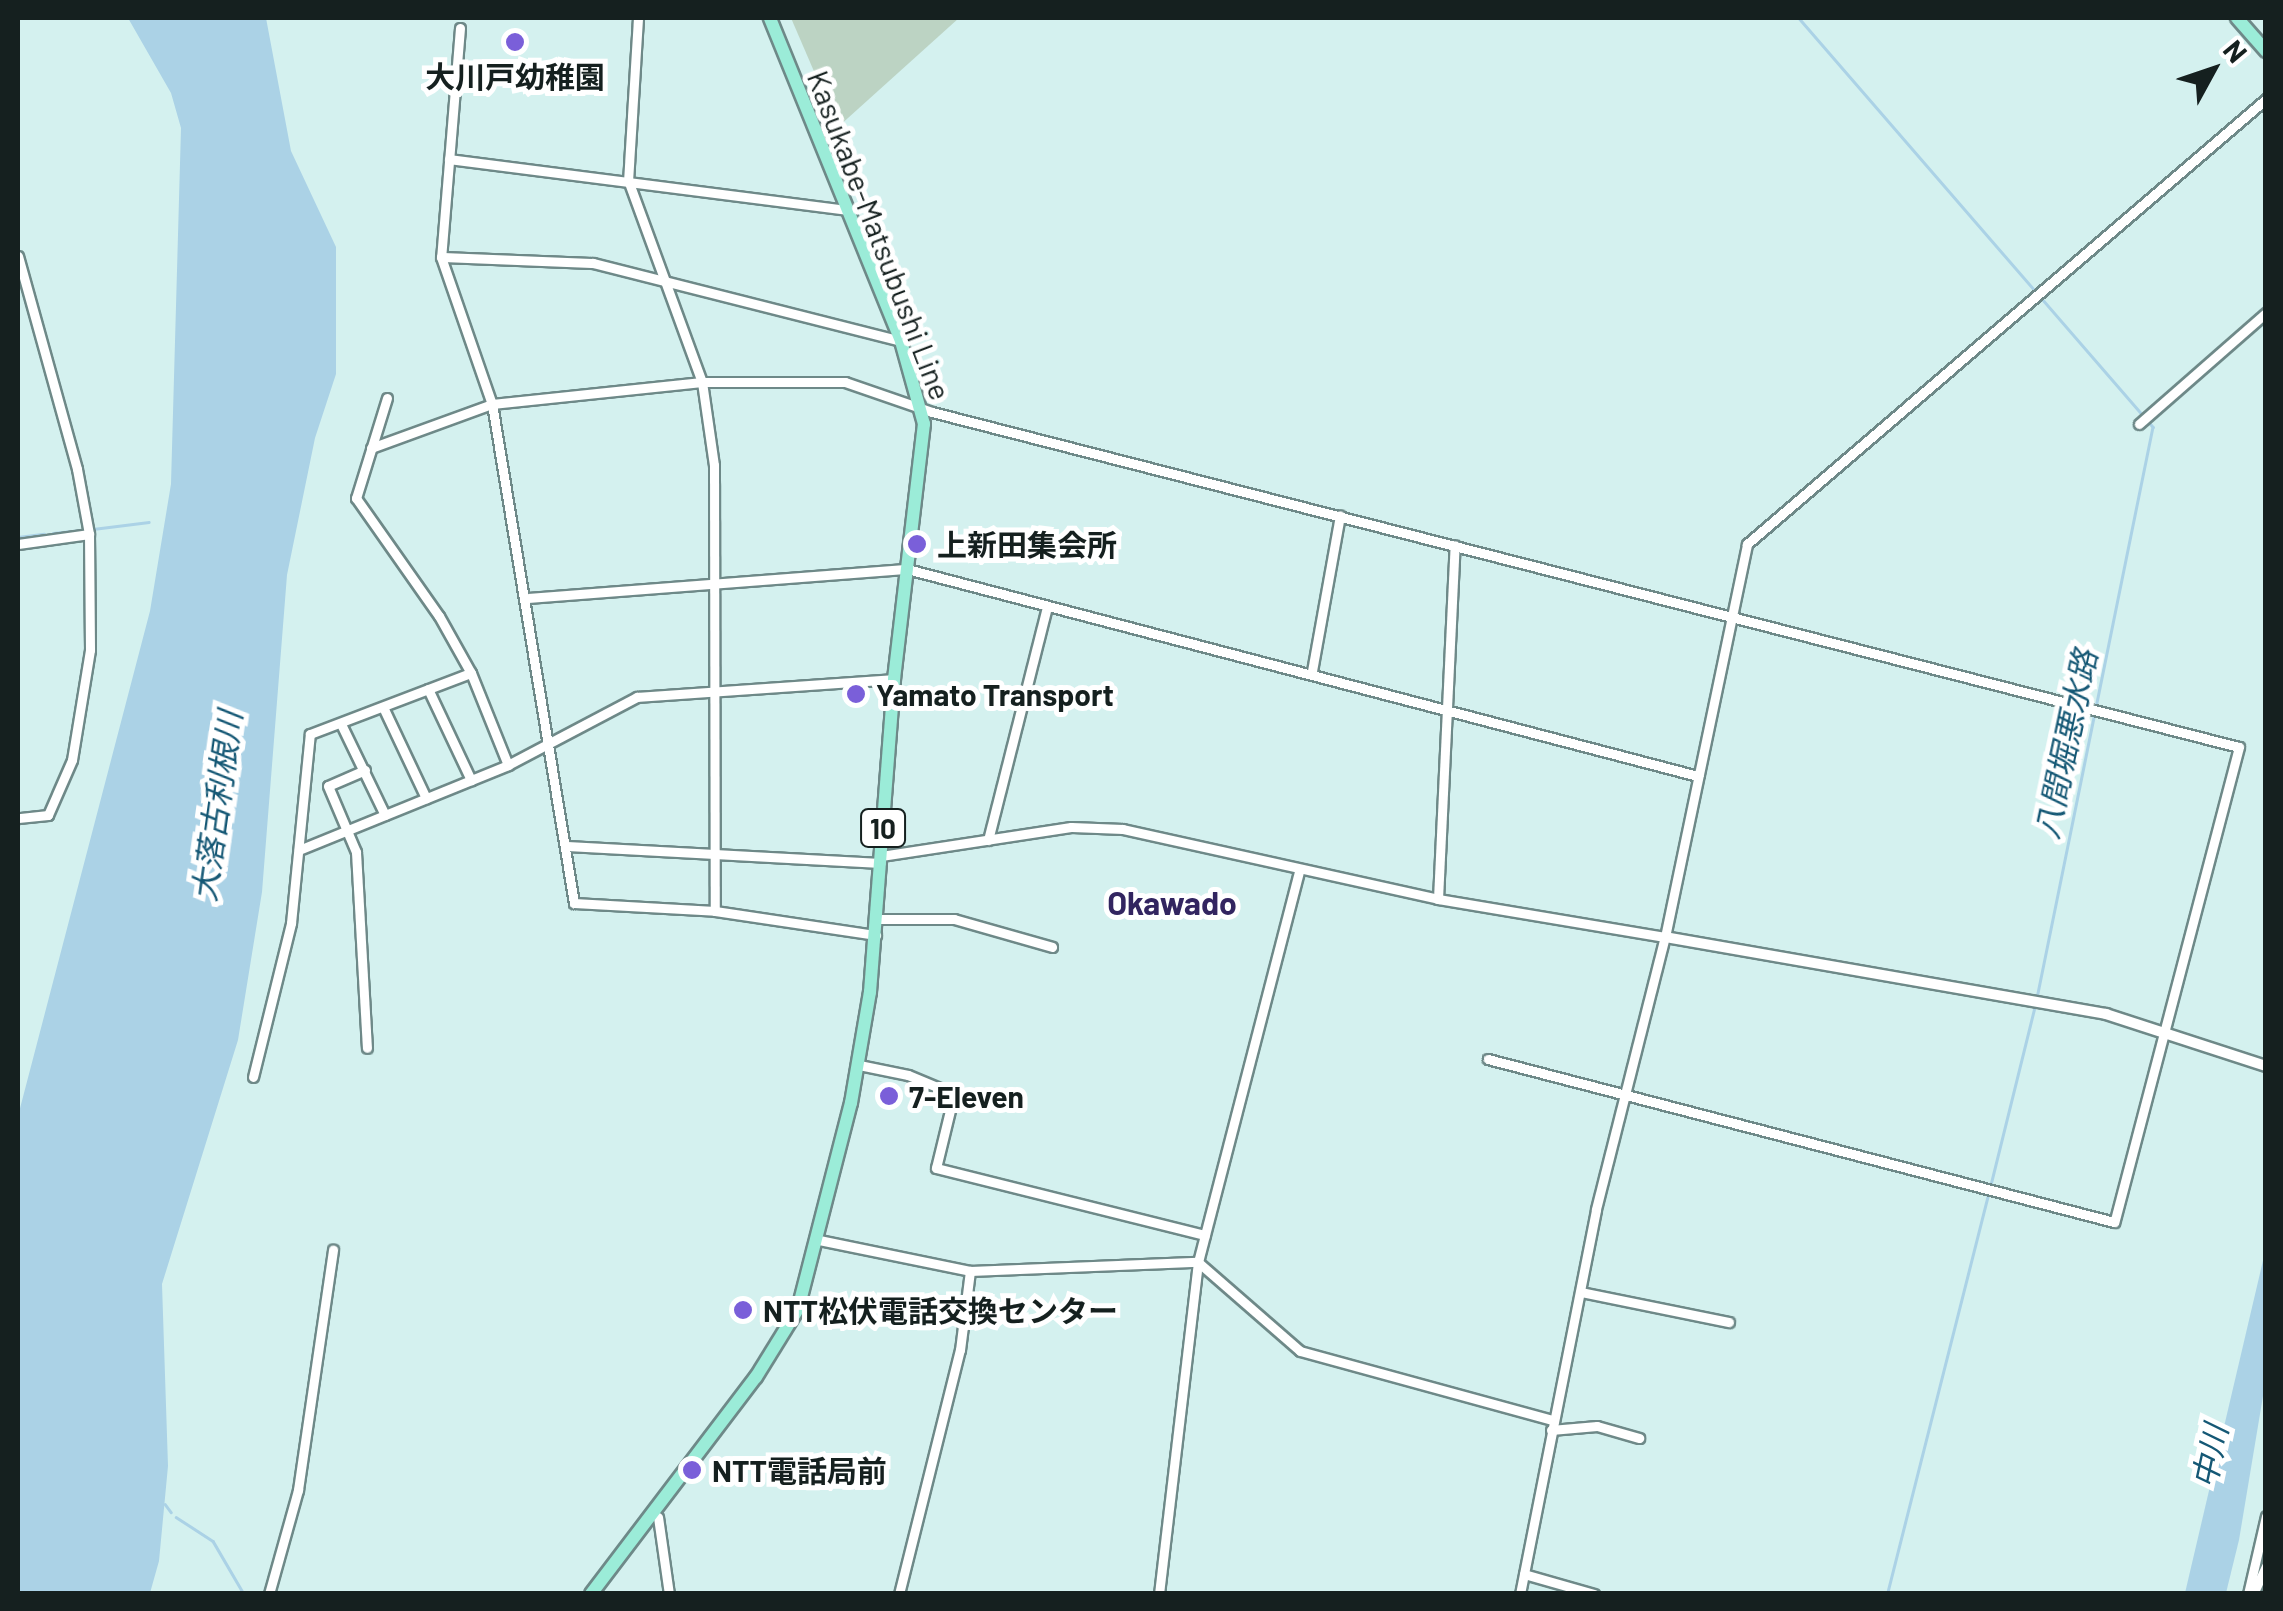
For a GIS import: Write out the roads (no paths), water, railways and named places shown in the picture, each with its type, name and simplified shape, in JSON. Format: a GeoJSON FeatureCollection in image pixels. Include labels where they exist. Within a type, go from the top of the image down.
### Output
{"type":"FeatureCollection","features":[{"type":"Feature","properties":{"kind":"main road","name":"Kasukabe-Matsubushi Line"},"geometry":{"type":"LineString","coordinates":[[591,1594],[774,1352],[798,1308],[819,1240],[859,1066],[876,935],[894,679],[923,408],[901,342],[770,18]]}},
{"type":"Feature","properties":{"kind":"main road"},"geometry":{"type":"LineString","coordinates":[[2237,18],[2266,51]]}},
{"type":"Feature","properties":{"kind":"street"},"geometry":{"type":"LineString","coordinates":[[638,18],[628,180],[702,382],[714,465],[718,690],[715,911]]}},
{"type":"Feature","properties":{"kind":"street"},"geometry":{"type":"LineString","coordinates":[[460,28],[442,256],[492,404],[553,742],[574,903],[715,911],[876,935]]}},
{"type":"Feature","properties":{"kind":"street"},"geometry":{"type":"LineString","coordinates":[[1520,1594],[1552,1425],[1625,1094],[1665,936],[1747,544],[2266,99]]}},
{"type":"Feature","properties":{"kind":"street"},"geometry":{"type":"LineString","coordinates":[[449,159],[848,210]]}},
{"type":"Feature","properties":{"kind":"street"},"geometry":{"type":"LineString","coordinates":[[18,256],[78,469],[89,534],[90,650],[72,760],[48,815],[18,818]]}},
{"type":"Feature","properties":{"kind":"street"},"geometry":{"type":"LineString","coordinates":[[442,256],[569,260],[663,279],[901,342]]}},
{"type":"Feature","properties":{"kind":"street"},"geometry":{"type":"LineString","coordinates":[[2140,424],[2266,314]]}},
{"type":"Feature","properties":{"kind":"street"},"geometry":{"type":"LineString","coordinates":[[371,448],[492,404],[702,382],[845,382],[923,408],[2239,747],[2114,1222],[1488,1059]]}},
{"type":"Feature","properties":{"kind":"street"},"geometry":{"type":"LineString","coordinates":[[387,398],[356,498],[471,673],[508,765]]}},
{"type":"Feature","properties":{"kind":"street"},"geometry":{"type":"LineString","coordinates":[[1312,671],[1340,515]]}},
{"type":"Feature","properties":{"kind":"street"},"geometry":{"type":"LineString","coordinates":[[18,544],[89,534]]}},
{"type":"Feature","properties":{"kind":"street"},"geometry":{"type":"LineString","coordinates":[[1438,899],[1455,545]]}},
{"type":"Feature","properties":{"kind":"street"},"geometry":{"type":"LineString","coordinates":[[529,598],[717,578],[908,568],[1312,671],[1698,776]]}},
{"type":"Feature","properties":{"kind":"street"},"geometry":{"type":"LineString","coordinates":[[988,840],[1047,606]]}},
{"type":"Feature","properties":{"kind":"street"},"geometry":{"type":"LineString","coordinates":[[254,1077],[290,923],[310,734],[471,673]]}},
{"type":"Feature","properties":{"kind":"street"},"geometry":{"type":"LineString","coordinates":[[300,850],[508,765],[637,696],[894,679]]}},
{"type":"Feature","properties":{"kind":"street"},"geometry":{"type":"LineString","coordinates":[[428,690],[470,780]]}},
{"type":"Feature","properties":{"kind":"street"},"geometry":{"type":"LineString","coordinates":[[383,707],[426,798]]}},
{"type":"Feature","properties":{"kind":"street"},"geometry":{"type":"LineString","coordinates":[[341,724],[385,815]]}},
{"type":"Feature","properties":{"kind":"street"},"geometry":{"type":"LineString","coordinates":[[364,770],[328,786],[356,852],[367,1048]]}},
{"type":"Feature","properties":{"kind":"street"},"geometry":{"type":"LineString","coordinates":[[567,846],[881,860],[1070,827],[1124,829],[1298,871],[1438,899],[2030,999],[2164,1031],[2265,1066]]}},
{"type":"Feature","properties":{"kind":"street"},"geometry":{"type":"LineString","coordinates":[[1159,1594],[1198,1262],[1298,871]]}},
{"type":"Feature","properties":{"kind":"street"},"geometry":{"type":"LineString","coordinates":[[877,919],[954,919],[1052,948]]}},
{"type":"Feature","properties":{"kind":"street"},"geometry":{"type":"LineString","coordinates":[[859,1066],[908,1075],[954,1094],[936,1168],[1205,1235]]}},
{"type":"Feature","properties":{"kind":"street"},"geometry":{"type":"LineString","coordinates":[[819,1240],[970,1271],[1198,1262],[1300,1352],[1552,1425],[1598,1426],[1639,1438]]}},
{"type":"Feature","properties":{"kind":"street"},"geometry":{"type":"LineString","coordinates":[[269,1594],[298,1490],[333,1250]]}},
{"type":"Feature","properties":{"kind":"street"},"geometry":{"type":"LineString","coordinates":[[899,1594],[960,1350],[970,1271]]}},
{"type":"Feature","properties":{"kind":"street"},"geometry":{"type":"LineString","coordinates":[[1581,1292],[1729,1322]]}},
{"type":"Feature","properties":{"kind":"street"},"geometry":{"type":"LineString","coordinates":[[2250,1594],[2266,1516]]}},
{"type":"Feature","properties":{"kind":"street"},"geometry":{"type":"LineString","coordinates":[[658,1517],[668,1594]]}},
{"type":"Feature","properties":{"kind":"street"},"geometry":{"type":"LineString","coordinates":[[2250,1594],[2266,1566]]}},
{"type":"Feature","properties":{"kind":"street"},"geometry":{"type":"LineString","coordinates":[[1524,1574],[1594,1594]]}},
{"type":"Feature","properties":{"kind":"water","name":"大落古利根川"},"geometry":{"type":"Polygon","coordinates":[[[128,18],[266,18],[291,151],[336,247],[336,374],[315,438],[287,575],[262,892],[238,1040],[162,1284],[168,1466],[159,1561],[150,1593],[18,1593],[18,1116],[150,611],[171,484],[181,128],[171,93],[128,18]]]}},
{"type":"Feature","properties":{"kind":"water"},"geometry":{"type":"Polygon","coordinates":[[[2265,1252],[2265,1384],[2239,1540],[2226,1593],[2185,1593],[2265,1252]]]}},
{"type":"Feature","properties":{"kind":"waterway","name":"八間堀悪水路"},"geometry":{"type":"LineString","coordinates":[[1799,18],[2153,427],[2037,998]]}},
{"type":"Feature","properties":{"kind":"waterway"},"geometry":{"type":"LineString","coordinates":[[93,529],[149,522]]}},
{"type":"Feature","properties":{"kind":"waterway"},"geometry":{"type":"LineString","coordinates":[[53,533],[82,530]]}},
{"type":"Feature","properties":{"kind":"waterway"},"geometry":{"type":"LineString","coordinates":[[18,537],[44,534]]}},
{"type":"Feature","properties":{"kind":"waterway","name":"八間堀悪水路"},"geometry":{"type":"LineString","coordinates":[[1990,1187],[2035,1005]]}},
{"type":"Feature","properties":{"kind":"waterway","name":"八間堀悪水路"},"geometry":{"type":"LineString","coordinates":[[1887,1594],[1988,1195]]}},
{"type":"Feature","properties":{"kind":"waterway"},"geometry":{"type":"LineString","coordinates":[[165,1504],[171,1512]]}},
{"type":"Feature","properties":{"kind":"waterway"},"geometry":{"type":"LineString","coordinates":[[176,1517],[213,1541],[244,1594]]}},
{"type":"Feature","properties":{"kind":"place","name":"大川戸幼稚園"},"geometry":{"type":"Point","coordinates":[515,42]}},
{"type":"Feature","properties":{"kind":"place","name":"上新田集会所"},"geometry":{"type":"Point","coordinates":[917,544]}},
{"type":"Feature","properties":{"kind":"place","name":"Yamato Transport"},"geometry":{"type":"Point","coordinates":[856,694]}},
{"type":"Feature","properties":{"kind":"place","name":"7-Eleven"},"geometry":{"type":"Point","coordinates":[889,1096]}},
{"type":"Feature","properties":{"kind":"place","name":"NTT松伏電話交換センター"},"geometry":{"type":"Point","coordinates":[743,1310]}},
{"type":"Feature","properties":{"kind":"place","name":"NTT電話局前"},"geometry":{"type":"Point","coordinates":[692,1470]}},
{"type":"Feature","properties":{"kind":"district","name":"Okawado"},"geometry":{"type":"Point","coordinates":[1172,902]}},
{"type":"Feature","properties":{"kind":"water label","name":"中川"},"geometry":{"type":"Point","coordinates":[2209,1456]}}]}
